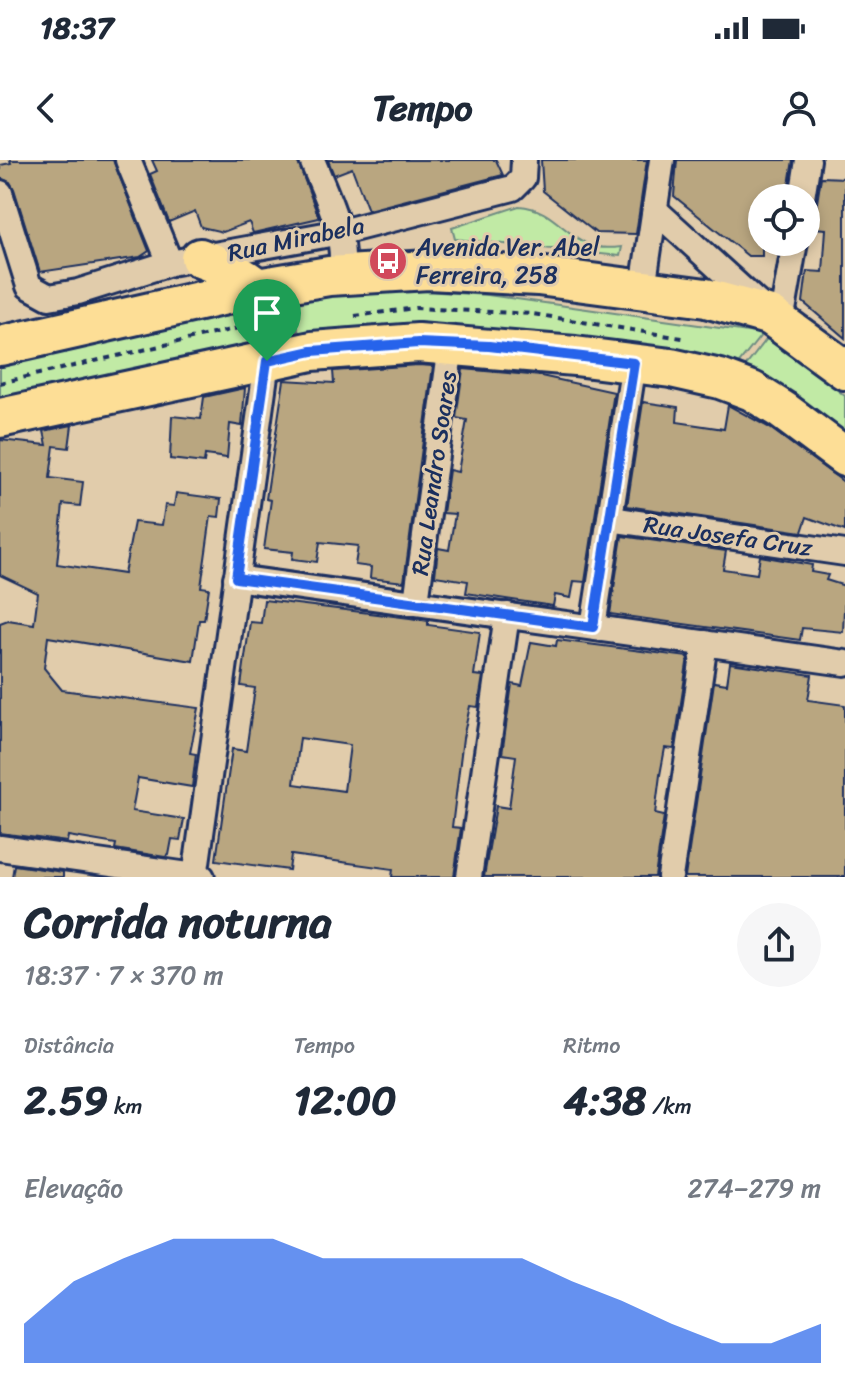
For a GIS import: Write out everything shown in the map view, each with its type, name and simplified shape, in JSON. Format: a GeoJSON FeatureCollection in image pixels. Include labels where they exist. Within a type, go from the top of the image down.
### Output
{"type":"FeatureCollection","features":[{"type":"Feature","properties":{"kind":"main road"},"geometry":{"type":"LineString","coordinates":[[185,261],[257,288],[274,308],[277,325],[267,361]]}},
{"type":"Feature","properties":{"kind":"main road"},"geometry":{"type":"LineString","coordinates":[[0,346],[257,288],[341,275],[429,270],[538,276],[706,298],[776,319],[845,370]]}},
{"type":"Feature","properties":{"kind":"main road"},"geometry":{"type":"LineString","coordinates":[[0,418],[312,351],[369,345],[451,345],[634,363],[720,379],[752,391],[811,428],[845,457]]}},
{"type":"Feature","properties":{"kind":"street"},"geometry":{"type":"LineString","coordinates":[[128,160],[185,261]]}},
{"type":"Feature","properties":{"kind":"street"},"geometry":{"type":"LineString","coordinates":[[312,160],[341,232],[341,275]]}},
{"type":"Feature","properties":{"kind":"street","name":"Rua Mirabela"},"geometry":{"type":"LineString","coordinates":[[0,193],[29,286],[49,297],[78,292],[185,261],[341,232],[513,188],[523,178],[524,160]]}},
{"type":"Feature","properties":{"kind":"street"},"geometry":{"type":"LineString","coordinates":[[643,288],[662,160]]}},
{"type":"Feature","properties":{"kind":"street"},"geometry":{"type":"LineString","coordinates":[[804,184],[808,160]]}},
{"type":"Feature","properties":{"kind":"street"},"geometry":{"type":"LineString","coordinates":[[655,210],[776,319],[792,256]]}},
{"type":"Feature","properties":{"kind":"street","name":"Rua Leandro Soares"},"geometry":{"type":"LineString","coordinates":[[416,602],[451,345]]}},
{"type":"Feature","properties":{"kind":"street"},"geometry":{"type":"LineString","coordinates":[[195,876],[267,361]]}},
{"type":"Feature","properties":{"kind":"street"},"geometry":{"type":"LineString","coordinates":[[593,627],[634,363]]}},
{"type":"Feature","properties":{"kind":"street","name":"Rua Josefa Cruz"},"geometry":{"type":"LineString","coordinates":[[610,519],[845,553]]}},
{"type":"Feature","properties":{"kind":"street"},"geometry":{"type":"LineString","coordinates":[[236,578],[845,663]]}},
{"type":"Feature","properties":{"kind":"street"},"geometry":{"type":"LineString","coordinates":[[469,877],[507,615]]}},
{"type":"Feature","properties":{"kind":"street"},"geometry":{"type":"LineString","coordinates":[[670,877],[705,643]]}},
{"type":"Feature","properties":{"kind":"street"},"geometry":{"type":"LineString","coordinates":[[0,848],[202,877]]}},
{"type":"Feature","properties":{"kind":"green space"},"geometry":{"type":"Polygon","coordinates":[[[519,206],[540,211],[590,245],[622,247],[620,256],[455,239],[452,228],[519,206]]]}},
{"type":"Feature","properties":{"kind":"green space"},"geometry":{"type":"Polygon","coordinates":[[[392,289],[488,295],[762,334],[729,376],[299,341],[295,293],[392,289]]]}},
{"type":"Feature","properties":{"kind":"green space"},"geometry":{"type":"Polygon","coordinates":[[[255,294],[268,352],[0,414],[0,357],[255,294]]]}},
{"type":"Feature","properties":{"kind":"green space"},"geometry":{"type":"Polygon","coordinates":[[[769,336],[845,396],[845,449],[739,375],[769,336]]]}},
{"type":"Feature","properties":{"kind":"building"},"geometry":{"type":"Polygon","coordinates":[[[10,160],[113,160],[149,251],[140,257],[40,272],[14,189],[10,182],[0,178],[0,165],[11,163],[10,160]]]}},
{"type":"Feature","properties":{"kind":"building"},"geometry":{"type":"Polygon","coordinates":[[[152,160],[297,160],[319,218],[253,233],[249,222],[223,232],[201,227],[195,211],[169,222],[150,174],[157,171],[152,160]]]}},
{"type":"Feature","properties":{"kind":"building"},"geometry":{"type":"Polygon","coordinates":[[[328,160],[496,160],[503,175],[368,210],[352,168],[334,175],[328,160]]]}},
{"type":"Feature","properties":{"kind":"building"},"geometry":{"type":"Polygon","coordinates":[[[541,160],[647,160],[636,234],[596,233],[543,191],[541,160]]]}},
{"type":"Feature","properties":{"kind":"building"},"geometry":{"type":"Polygon","coordinates":[[[677,160],[793,160],[789,184],[748,184],[748,256],[674,196],[677,160]]]}},
{"type":"Feature","properties":{"kind":"building"},"geometry":{"type":"Polygon","coordinates":[[[821,177],[845,178],[845,338],[803,302],[807,271],[823,272],[826,229],[820,229],[821,177]]]}},
{"type":"Feature","properties":{"kind":"building"},"geometry":{"type":"Polygon","coordinates":[[[433,366],[404,582],[370,578],[371,567],[355,565],[358,546],[320,542],[317,562],[292,559],[293,552],[264,549],[271,500],[266,499],[284,380],[334,383],[333,371],[433,366]]]}},
{"type":"Feature","properties":{"kind":"building"},"geometry":{"type":"Polygon","coordinates":[[[463,369],[541,376],[614,392],[585,582],[574,581],[571,598],[555,595],[553,606],[466,593],[468,581],[435,576],[438,548],[449,550],[455,514],[443,513],[449,470],[458,472],[467,420],[456,418],[463,369]]]}},
{"type":"Feature","properties":{"kind":"building"},"geometry":{"type":"Polygon","coordinates":[[[245,388],[242,426],[230,424],[227,458],[205,455],[204,463],[170,459],[172,416],[201,419],[204,397],[245,388]]]}},
{"type":"Feature","properties":{"kind":"building"},"geometry":{"type":"Polygon","coordinates":[[[643,402],[678,407],[677,422],[724,429],[728,405],[770,428],[845,483],[845,531],[807,517],[802,532],[627,506],[643,402]]]}},
{"type":"Feature","properties":{"kind":"building"},"geometry":{"type":"Polygon","coordinates":[[[72,425],[69,448],[54,446],[50,478],[83,482],[80,506],[63,504],[57,564],[124,574],[134,522],[162,525],[165,505],[174,506],[176,493],[221,499],[219,517],[211,516],[201,587],[209,588],[204,620],[199,620],[193,661],[48,637],[44,668],[62,690],[199,708],[190,753],[196,754],[192,787],[138,778],[132,811],[184,819],[180,840],[172,839],[169,855],[165,857],[115,849],[116,844],[68,836],[67,842],[0,833],[0,623],[8,620],[34,624],[38,593],[0,575],[0,440],[47,445],[44,431],[72,425]]]}},
{"type":"Feature","properties":{"kind":"building"},"geometry":{"type":"Polygon","coordinates":[[[622,536],[726,551],[723,569],[757,574],[760,556],[812,565],[811,572],[828,575],[826,580],[845,586],[843,632],[802,628],[800,640],[610,614],[622,536]]]}},
{"type":"Feature","properties":{"kind":"building"},"geometry":{"type":"Polygon","coordinates":[[[264,600],[410,618],[428,621],[428,625],[480,632],[474,675],[483,676],[478,707],[470,706],[463,738],[452,827],[461,828],[454,877],[392,877],[393,869],[291,855],[289,870],[216,860],[232,749],[246,751],[255,688],[241,686],[250,622],[261,623],[264,600]],[[300,738],[294,784],[344,791],[350,745],[300,738]]]}},
{"type":"Feature","properties":{"kind":"building"},"geometry":{"type":"Polygon","coordinates":[[[557,640],[688,657],[674,749],[665,748],[660,775],[655,814],[664,816],[655,877],[484,877],[496,806],[509,808],[516,756],[502,754],[512,684],[522,686],[531,642],[556,646],[557,640]]]}},
{"type":"Feature","properties":{"kind":"building"},"geometry":{"type":"Polygon","coordinates":[[[730,663],[812,675],[808,700],[845,705],[845,877],[685,877],[714,682],[727,684],[730,663]]]}},
{"type":"Feature","properties":{"kind":"building"},"geometry":{"type":"Polygon","coordinates":[[[14,865],[63,872],[63,877],[12,877],[14,865]]]}},
{"type":"Feature","properties":{"kind":"place","name":"Avenida Ver. Abel Ferreira, 258"},"geometry":{"type":"Point","coordinates":[388,261]}},
{"type":"Feature","properties":{"kind":"route"},"geometry":{"type":"LineString","coordinates":[[418,343],[489,346],[634,363],[593,627],[236,578],[267,361],[312,351],[418,343]]}}]}
